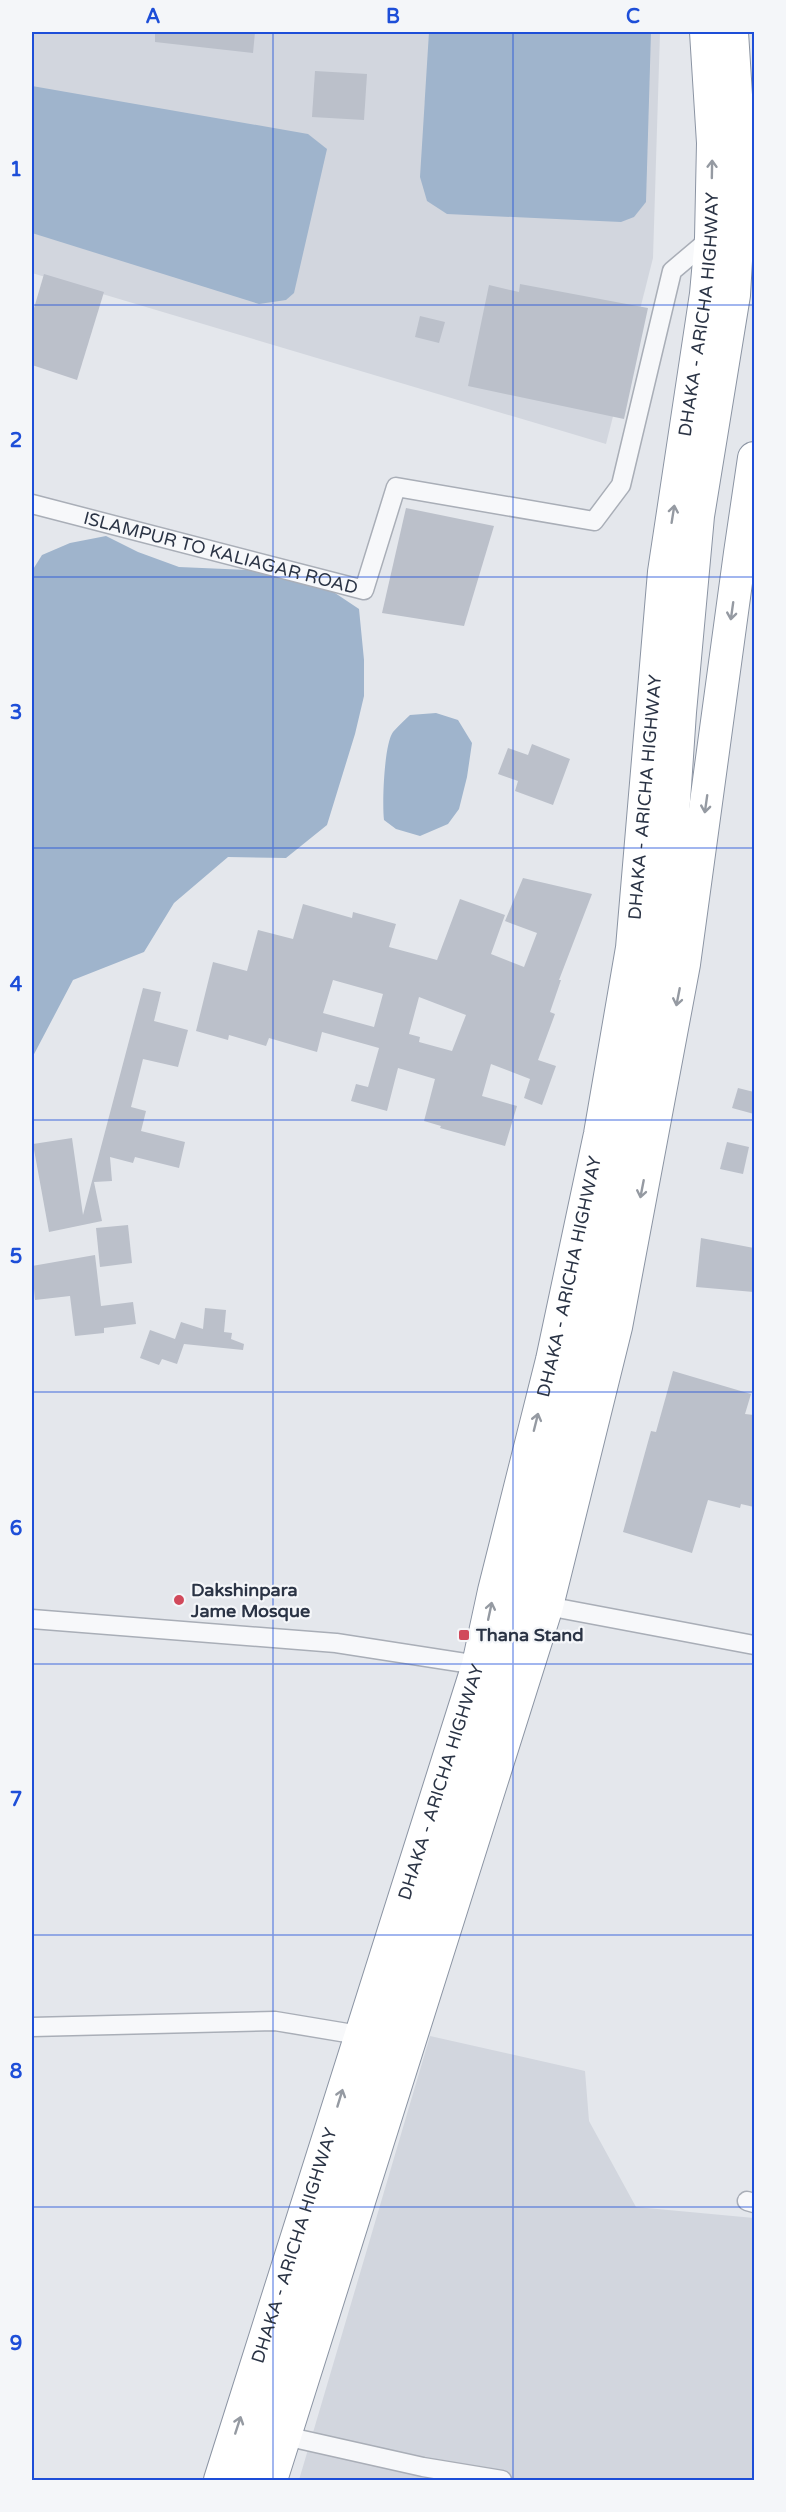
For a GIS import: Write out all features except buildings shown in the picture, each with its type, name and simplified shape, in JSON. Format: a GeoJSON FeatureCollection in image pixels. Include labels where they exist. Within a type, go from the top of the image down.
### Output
{"type":"FeatureCollection","features":[{"type":"Feature","properties":{"kind":"highway","name":"DHAKA - ARICHA HIGHWAY"},"geometry":{"type":"LineString","coordinates":[[220,2481],[359,2035],[478,1665],[494,1591],[552,1360],[600,1134],[632,948],[678,576],[711,238],[713,143],[706,32]]}},
{"type":"Feature","properties":{"kind":"highway"},"geometry":{"type":"LineString","coordinates":[[243,2481],[375,2078],[530,1565],[593,1314],[650,1028],[668,889],[678,576],[698,516],[734,295],[741,174],[732,32]]}},
{"type":"Feature","properties":{"kind":"highway"},"geometry":{"type":"LineString","coordinates":[[271,2481],[547,1606],[616,1327],[682,975],[754,458]]}},
{"type":"Feature","properties":{"kind":"street","name":"ISLAMPUR TO KALIAGAR ROAD"},"geometry":{"type":"LineString","coordinates":[[32,504],[364,590],[396,487],[594,520],[621,485],[672,271],[711,238]]}},
{"type":"Feature","properties":{"kind":"street"},"geometry":{"type":"LineString","coordinates":[[547,1606],[754,1645]]}},
{"type":"Feature","properties":{"kind":"street"},"geometry":{"type":"LineString","coordinates":[[32,1619],[336,1643],[478,1665]]}},
{"type":"Feature","properties":{"kind":"street"},"geometry":{"type":"LineString","coordinates":[[32,2027],[275,2021],[359,2035]]}},
{"type":"Feature","properties":{"kind":"street"},"geometry":{"type":"LineString","coordinates":[[285,2436],[421,2474],[502,2481]]}},
{"type":"Feature","properties":{"kind":"shaded area"},"geometry":{"type":"Polygon","coordinates":[[[32,32],[660,32],[653,258],[606,444],[32,273],[32,32]]]}},
{"type":"Feature","properties":{"kind":"shaded area"},"geometry":{"type":"Polygon","coordinates":[[[430,2036],[585,2071],[589,2121],[636,2207],[754,2218],[754,2480],[299,2480],[430,2036]]]}},
{"type":"Feature","properties":{"kind":"water"},"geometry":{"type":"Polygon","coordinates":[[[429,32],[651,32],[646,202],[634,217],[621,222],[447,214],[427,201],[420,177],[429,32]]]}},
{"type":"Feature","properties":{"kind":"water"},"geometry":{"type":"Polygon","coordinates":[[[32,86],[308,134],[327,149],[294,293],[286,300],[259,304],[32,233],[32,86]]]}},
{"type":"Feature","properties":{"kind":"water"},"geometry":{"type":"Polygon","coordinates":[[[106,536],[138,552],[179,567],[248,570],[332,591],[359,609],[364,660],[364,696],[355,734],[327,825],[286,858],[228,857],[174,903],[144,952],[73,980],[32,1058],[32,571],[42,555],[70,543],[106,536]]]}},
{"type":"Feature","properties":{"kind":"water"},"geometry":{"type":"Polygon","coordinates":[[[436,713],[458,720],[472,743],[459,809],[448,824],[420,836],[396,829],[384,820],[386,761],[393,732],[410,715],[436,713]]]}},
{"type":"Feature","properties":{"kind":"place","name":"Dakshinpara Jame Mosque"},"geometry":{"type":"Point","coordinates":[179,1600]}},
{"type":"Feature","properties":{"kind":"place","name":"Thana Stand"},"geometry":{"type":"Point","coordinates":[464,1635]}}]}
